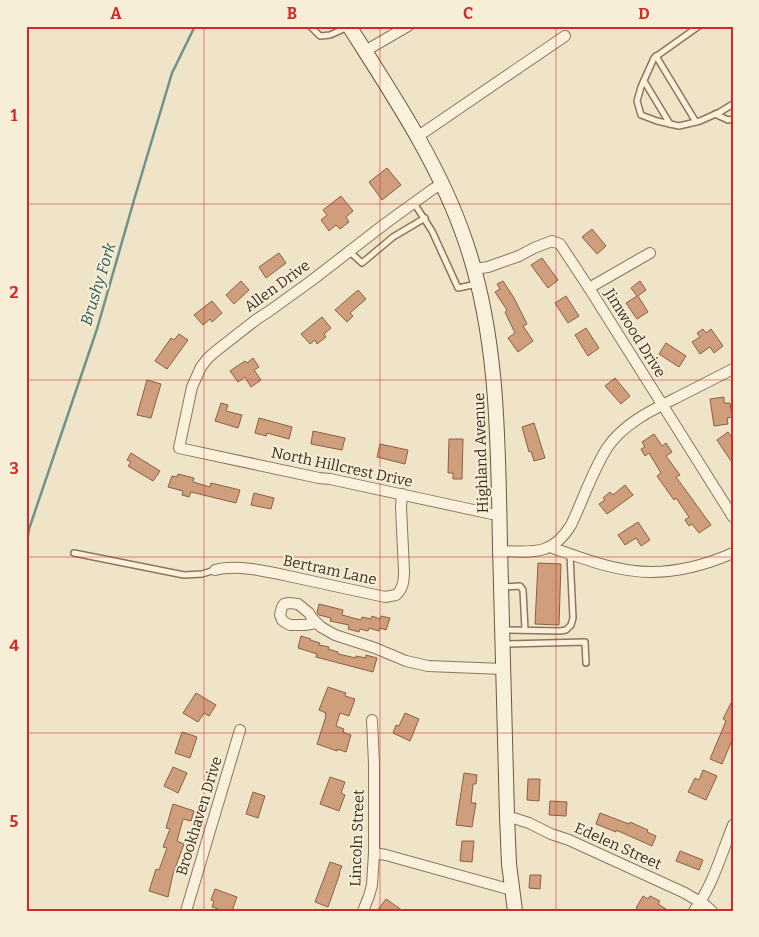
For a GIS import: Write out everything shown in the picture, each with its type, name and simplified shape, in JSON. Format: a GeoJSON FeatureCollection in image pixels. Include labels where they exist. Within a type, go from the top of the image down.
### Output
{"type":"FeatureCollection","features":[{"type":"Feature","properties":{"kind":"main road","name":"Highland Avenue"},"geometry":{"type":"LineString","coordinates":[[349,26],[417,137],[442,184],[457,218],[474,269],[488,331],[494,377],[500,514],[507,816],[509,864],[515,911]]}},
{"type":"Feature","properties":{"kind":"street"},"geometry":{"type":"LineString","coordinates":[[365,51],[408,26]]}},
{"type":"Feature","properties":{"kind":"street"},"geometry":{"type":"LineString","coordinates":[[417,137],[565,36]]}},
{"type":"Feature","properties":{"kind":"street","name":"Allen Drive"},"geometry":{"type":"LineString","coordinates":[[179,448],[192,387],[201,367],[208,358],[257,319],[442,184]]}},
{"type":"Feature","properties":{"kind":"street","name":"Jimwood Drive"},"geometry":{"type":"LineString","coordinates":[[474,269],[488,267],[552,241],[560,244],[733,517]]}},
{"type":"Feature","properties":{"kind":"street"},"geometry":{"type":"LineString","coordinates":[[589,288],[650,253]]}},
{"type":"Feature","properties":{"kind":"street"},"geometry":{"type":"LineString","coordinates":[[500,551],[541,551],[562,538],[571,525],[600,462],[615,438],[636,421],[663,405],[733,369]]}},
{"type":"Feature","properties":{"kind":"street","name":"North Hillcrest Drive"},"geometry":{"type":"LineString","coordinates":[[179,448],[492,514],[500,514]]}},
{"type":"Feature","properties":{"kind":"street","name":"Bertram Lane"},"geometry":{"type":"LineString","coordinates":[[215,570],[240,568],[288,576],[385,597],[396,595],[402,588],[404,580],[402,494]]}},
{"type":"Feature","properties":{"kind":"street"},"geometry":{"type":"LineString","coordinates":[[550,547],[605,565],[650,572],[676,570],[702,564],[733,553]]}},
{"type":"Feature","properties":{"kind":"street"},"geometry":{"type":"LineString","coordinates":[[316,623],[343,638],[420,665],[503,669]]}},
{"type":"Feature","properties":{"kind":"street","name":"Lincoln Street"},"geometry":{"type":"LineString","coordinates":[[363,911],[372,885],[374,853],[372,720]]}},
{"type":"Feature","properties":{"kind":"street","name":"Brookhaven Drive"},"geometry":{"type":"LineString","coordinates":[[186,911],[240,730]]}},
{"type":"Feature","properties":{"kind":"street","name":"Edelen Street"},"geometry":{"type":"LineString","coordinates":[[507,816],[569,840],[685,893],[712,911]]}},
{"type":"Feature","properties":{"kind":"street"},"geometry":{"type":"LineString","coordinates":[[694,911],[711,884],[732,829]]}},
{"type":"Feature","properties":{"kind":"street"},"geometry":{"type":"LineString","coordinates":[[374,853],[512,890]]}},
{"type":"Feature","properties":{"kind":"lane"},"geometry":{"type":"LineString","coordinates":[[310,26],[320,36],[330,36],[349,26]]}},
{"type":"Feature","properties":{"kind":"lane"},"geometry":{"type":"LineString","coordinates":[[699,26],[654,58],[637,101],[641,115],[679,126],[696,122],[733,104]]}},
{"type":"Feature","properties":{"kind":"lane"},"geometry":{"type":"LineString","coordinates":[[656,56],[696,122]]}},
{"type":"Feature","properties":{"kind":"lane"},"geometry":{"type":"LineString","coordinates":[[644,81],[670,124]]}},
{"type":"Feature","properties":{"kind":"lane"},"geometry":{"type":"LineString","coordinates":[[715,114],[728,120],[733,119]]}},
{"type":"Feature","properties":{"kind":"lane"},"geometry":{"type":"LineString","coordinates":[[414,203],[432,230],[458,288],[478,284]]}},
{"type":"Feature","properties":{"kind":"lane"},"geometry":{"type":"LineString","coordinates":[[349,251],[362,262],[393,237],[425,218]]}},
{"type":"Feature","properties":{"kind":"lane"},"geometry":{"type":"LineString","coordinates":[[74,553],[184,575],[202,574],[215,570]]}},
{"type":"Feature","properties":{"kind":"lane"},"geometry":{"type":"LineString","coordinates":[[502,630],[560,631],[566,630],[572,625],[570,554]]}},
{"type":"Feature","properties":{"kind":"lane"},"geometry":{"type":"LineString","coordinates":[[501,586],[520,586],[523,590],[525,630]]}},
{"type":"Feature","properties":{"kind":"lane"},"geometry":{"type":"LineString","coordinates":[[503,644],[585,642],[586,663]]}},
{"type":"Feature","properties":{"kind":"building"},"geometry":{"type":"Polygon","coordinates":[[[387,168],[401,185],[382,200],[369,182],[387,168]]]}},
{"type":"Feature","properties":{"kind":"building"},"geometry":{"type":"Polygon","coordinates":[[[341,196],[353,211],[346,217],[349,222],[340,229],[336,225],[329,231],[321,220],[327,215],[323,210],[341,196]]]}},
{"type":"Feature","properties":{"kind":"building"},"geometry":{"type":"Polygon","coordinates":[[[592,229],[606,246],[597,254],[582,237],[592,229]]]}},
{"type":"Feature","properties":{"kind":"building"},"geometry":{"type":"Polygon","coordinates":[[[279,253],[286,263],[266,278],[259,267],[279,253]]]}},
{"type":"Feature","properties":{"kind":"building"},"geometry":{"type":"Polygon","coordinates":[[[542,258],[558,280],[548,288],[531,265],[542,258]]]}},
{"type":"Feature","properties":{"kind":"building"},"geometry":{"type":"Polygon","coordinates":[[[241,281],[249,290],[234,304],[226,295],[241,281]]]}},
{"type":"Feature","properties":{"kind":"building"},"geometry":{"type":"Polygon","coordinates":[[[503,281],[527,324],[523,326],[533,341],[518,352],[508,338],[515,333],[505,312],[507,310],[495,292],[500,289],[497,284],[503,281]]]}},
{"type":"Feature","properties":{"kind":"building"},"geometry":{"type":"Polygon","coordinates":[[[640,281],[646,290],[638,296],[648,312],[637,319],[626,303],[637,296],[631,288],[640,281]]]}},
{"type":"Feature","properties":{"kind":"building"},"geometry":{"type":"Polygon","coordinates":[[[358,290],[366,299],[350,313],[353,316],[347,322],[335,310],[358,290]]]}},
{"type":"Feature","properties":{"kind":"building"},"geometry":{"type":"Polygon","coordinates":[[[566,296],[579,316],[568,323],[555,303],[566,296]]]}},
{"type":"Feature","properties":{"kind":"building"},"geometry":{"type":"Polygon","coordinates":[[[212,301],[222,313],[212,322],[210,319],[203,325],[194,315],[212,301]]]}},
{"type":"Feature","properties":{"kind":"building"},"geometry":{"type":"Polygon","coordinates":[[[322,317],[331,328],[324,334],[326,337],[317,344],[315,340],[310,344],[301,334],[322,317]]]}},
{"type":"Feature","properties":{"kind":"building"},"geometry":{"type":"Polygon","coordinates":[[[586,328],[599,348],[588,356],[575,335],[586,328]]]}},
{"type":"Feature","properties":{"kind":"building"},"geometry":{"type":"Polygon","coordinates":[[[703,329],[706,333],[711,329],[723,346],[714,353],[710,347],[700,354],[692,342],[700,337],[697,333],[703,329]]]}},
{"type":"Feature","properties":{"kind":"building"},"geometry":{"type":"Polygon","coordinates":[[[179,334],[188,340],[167,369],[155,361],[171,338],[174,340],[179,334]]]}},
{"type":"Feature","properties":{"kind":"building"},"geometry":{"type":"Polygon","coordinates":[[[666,343],[686,356],[679,367],[659,354],[666,343]]]}},
{"type":"Feature","properties":{"kind":"building"},"geometry":{"type":"Polygon","coordinates":[[[253,358],[259,367],[254,370],[261,380],[251,387],[245,377],[238,382],[230,371],[253,358]]]}},
{"type":"Feature","properties":{"kind":"building"},"geometry":{"type":"Polygon","coordinates":[[[615,378],[630,396],[621,404],[605,386],[615,378]]]}},
{"type":"Feature","properties":{"kind":"building"},"geometry":{"type":"Polygon","coordinates":[[[147,380],[161,384],[151,418],[137,415],[147,380]]]}},
{"type":"Feature","properties":{"kind":"building"},"geometry":{"type":"Polygon","coordinates":[[[724,397],[724,403],[730,403],[732,417],[727,418],[728,424],[714,426],[710,399],[724,397]]]}},
{"type":"Feature","properties":{"kind":"building"},"geometry":{"type":"Polygon","coordinates":[[[221,403],[228,405],[226,411],[242,415],[238,428],[215,421],[221,403]]]}},
{"type":"Feature","properties":{"kind":"building"},"geometry":{"type":"Polygon","coordinates":[[[259,418],[292,427],[289,439],[267,433],[266,436],[255,433],[259,418]]]}},
{"type":"Feature","properties":{"kind":"building"},"geometry":{"type":"Polygon","coordinates":[[[534,423],[545,458],[534,461],[531,451],[529,452],[522,427],[534,423]]]}},
{"type":"Feature","properties":{"kind":"building"},"geometry":{"type":"Polygon","coordinates":[[[313,431],[345,438],[342,450],[311,444],[313,431]]]}},
{"type":"Feature","properties":{"kind":"building"},"geometry":{"type":"Polygon","coordinates":[[[728,432],[733,439],[733,464],[717,440],[728,432]]]}},
{"type":"Feature","properties":{"kind":"building"},"geometry":{"type":"Polygon","coordinates":[[[654,434],[662,446],[666,443],[672,452],[666,456],[680,475],[676,477],[711,525],[699,533],[692,524],[689,526],[685,520],[689,517],[657,476],[661,473],[649,453],[645,456],[641,449],[645,447],[642,442],[654,434]]]}},
{"type":"Feature","properties":{"kind":"building"},"geometry":{"type":"Polygon","coordinates":[[[449,439],[463,439],[462,479],[453,479],[453,473],[448,473],[449,439]]]}},
{"type":"Feature","properties":{"kind":"building"},"geometry":{"type":"Polygon","coordinates":[[[380,444],[408,450],[405,464],[377,457],[380,444]]]}},
{"type":"Feature","properties":{"kind":"building"},"geometry":{"type":"Polygon","coordinates":[[[131,453],[160,471],[153,481],[128,466],[131,462],[127,460],[131,453]]]}},
{"type":"Feature","properties":{"kind":"building"},"geometry":{"type":"Polygon","coordinates":[[[178,474],[194,478],[193,482],[210,487],[211,483],[240,490],[236,503],[191,492],[189,497],[182,495],[183,491],[168,487],[172,476],[177,477],[178,474]]]}},
{"type":"Feature","properties":{"kind":"building"},"geometry":{"type":"Polygon","coordinates":[[[625,485],[633,495],[607,514],[599,504],[605,500],[603,498],[610,492],[613,495],[625,485]]]}},
{"type":"Feature","properties":{"kind":"building"},"geometry":{"type":"Polygon","coordinates":[[[254,493],[274,498],[271,509],[251,505],[254,493]]]}},
{"type":"Feature","properties":{"kind":"building"},"geometry":{"type":"Polygon","coordinates":[[[638,522],[650,540],[641,546],[636,538],[625,545],[618,535],[638,522]]]}},
{"type":"Feature","properties":{"kind":"building"},"geometry":{"type":"Polygon","coordinates":[[[538,563],[561,564],[559,625],[535,624],[538,563]]]}},
{"type":"Feature","properties":{"kind":"building"},"geometry":{"type":"Polygon","coordinates":[[[319,604],[343,610],[342,615],[361,620],[362,617],[371,619],[372,616],[380,619],[381,616],[390,618],[386,630],[380,628],[379,631],[369,628],[368,631],[360,629],[359,632],[348,629],[349,625],[330,621],[331,618],[319,615],[317,613],[319,604]]]}},
{"type":"Feature","properties":{"kind":"building"},"geometry":{"type":"Polygon","coordinates":[[[301,636],[320,643],[319,645],[329,647],[328,649],[338,652],[338,654],[356,658],[356,656],[366,658],[366,655],[377,658],[373,672],[316,657],[317,654],[298,648],[301,636]]]}},
{"type":"Feature","properties":{"kind":"building"},"geometry":{"type":"Polygon","coordinates":[[[328,687],[346,693],[345,696],[355,699],[349,716],[340,713],[336,726],[344,729],[343,732],[351,735],[346,752],[317,744],[326,716],[326,713],[319,710],[328,687]]]}},
{"type":"Feature","properties":{"kind":"building"},"geometry":{"type":"Polygon","coordinates":[[[196,693],[216,705],[209,716],[204,713],[198,722],[183,713],[196,693]]]}},
{"type":"Feature","properties":{"kind":"building"},"geometry":{"type":"Polygon","coordinates":[[[733,699],[733,738],[722,764],[710,759],[726,721],[723,719],[733,699]]]}},
{"type":"Feature","properties":{"kind":"building"},"geometry":{"type":"Polygon","coordinates":[[[405,713],[419,719],[410,741],[393,733],[396,725],[399,726],[405,713]]]}},
{"type":"Feature","properties":{"kind":"building"},"geometry":{"type":"Polygon","coordinates":[[[182,732],[197,737],[190,758],[175,753],[182,732]]]}},
{"type":"Feature","properties":{"kind":"building"},"geometry":{"type":"Polygon","coordinates":[[[173,767],[187,773],[178,793],[164,786],[173,767]]]}},
{"type":"Feature","properties":{"kind":"building"},"geometry":{"type":"Polygon","coordinates":[[[703,770],[717,776],[706,800],[688,792],[695,778],[699,780],[703,770]]]}},
{"type":"Feature","properties":{"kind":"building"},"geometry":{"type":"Polygon","coordinates":[[[464,773],[477,775],[476,784],[473,784],[471,803],[476,803],[472,827],[456,825],[464,773]]]}},
{"type":"Feature","properties":{"kind":"building"},"geometry":{"type":"Polygon","coordinates":[[[330,777],[345,782],[341,793],[345,795],[339,811],[320,804],[330,777]]]}},
{"type":"Feature","properties":{"kind":"building"},"geometry":{"type":"Polygon","coordinates":[[[528,779],[540,779],[539,801],[527,800],[528,779]]]}},
{"type":"Feature","properties":{"kind":"building"},"geometry":{"type":"Polygon","coordinates":[[[253,792],[265,796],[258,818],[246,814],[253,792]]]}},
{"type":"Feature","properties":{"kind":"building"},"geometry":{"type":"Polygon","coordinates":[[[550,801],[567,802],[566,816],[549,815],[550,801]]]}},
{"type":"Feature","properties":{"kind":"building"},"geometry":{"type":"Polygon","coordinates":[[[173,804],[194,811],[191,821],[183,819],[177,841],[184,844],[173,874],[168,897],[149,891],[156,869],[159,870],[167,848],[163,847],[170,829],[166,828],[173,804]]]}},
{"type":"Feature","properties":{"kind":"building"},"geometry":{"type":"Polygon","coordinates":[[[600,813],[629,824],[630,822],[648,830],[647,832],[656,836],[652,846],[616,830],[616,832],[596,824],[600,813]]]}},
{"type":"Feature","properties":{"kind":"building"},"geometry":{"type":"Polygon","coordinates":[[[462,841],[474,841],[472,862],[460,861],[462,841]]]}},
{"type":"Feature","properties":{"kind":"building"},"geometry":{"type":"Polygon","coordinates":[[[680,851],[703,860],[699,870],[676,861],[680,851]]]}},
{"type":"Feature","properties":{"kind":"building"},"geometry":{"type":"Polygon","coordinates":[[[330,862],[342,866],[328,907],[315,902],[330,862]]]}},
{"type":"Feature","properties":{"kind":"building"},"geometry":{"type":"Polygon","coordinates":[[[530,875],[541,875],[540,889],[529,888],[530,875]]]}},
{"type":"Feature","properties":{"kind":"building"},"geometry":{"type":"Polygon","coordinates":[[[215,889],[237,897],[232,911],[224,911],[212,907],[214,901],[211,900],[215,889]]]}},
{"type":"Feature","properties":{"kind":"building"},"geometry":{"type":"Polygon","coordinates":[[[643,896],[648,899],[650,896],[660,901],[658,904],[669,911],[641,911],[636,908],[643,896]]]}},
{"type":"Feature","properties":{"kind":"building"},"geometry":{"type":"Polygon","coordinates":[[[386,899],[403,911],[377,911],[386,899]]]}},
{"type":"Feature","properties":{"kind":"waterway","name":"Brushy Fork"},"geometry":{"type":"LineString","coordinates":[[26,548],[29,529],[97,329],[172,73],[195,26]]}}]}
